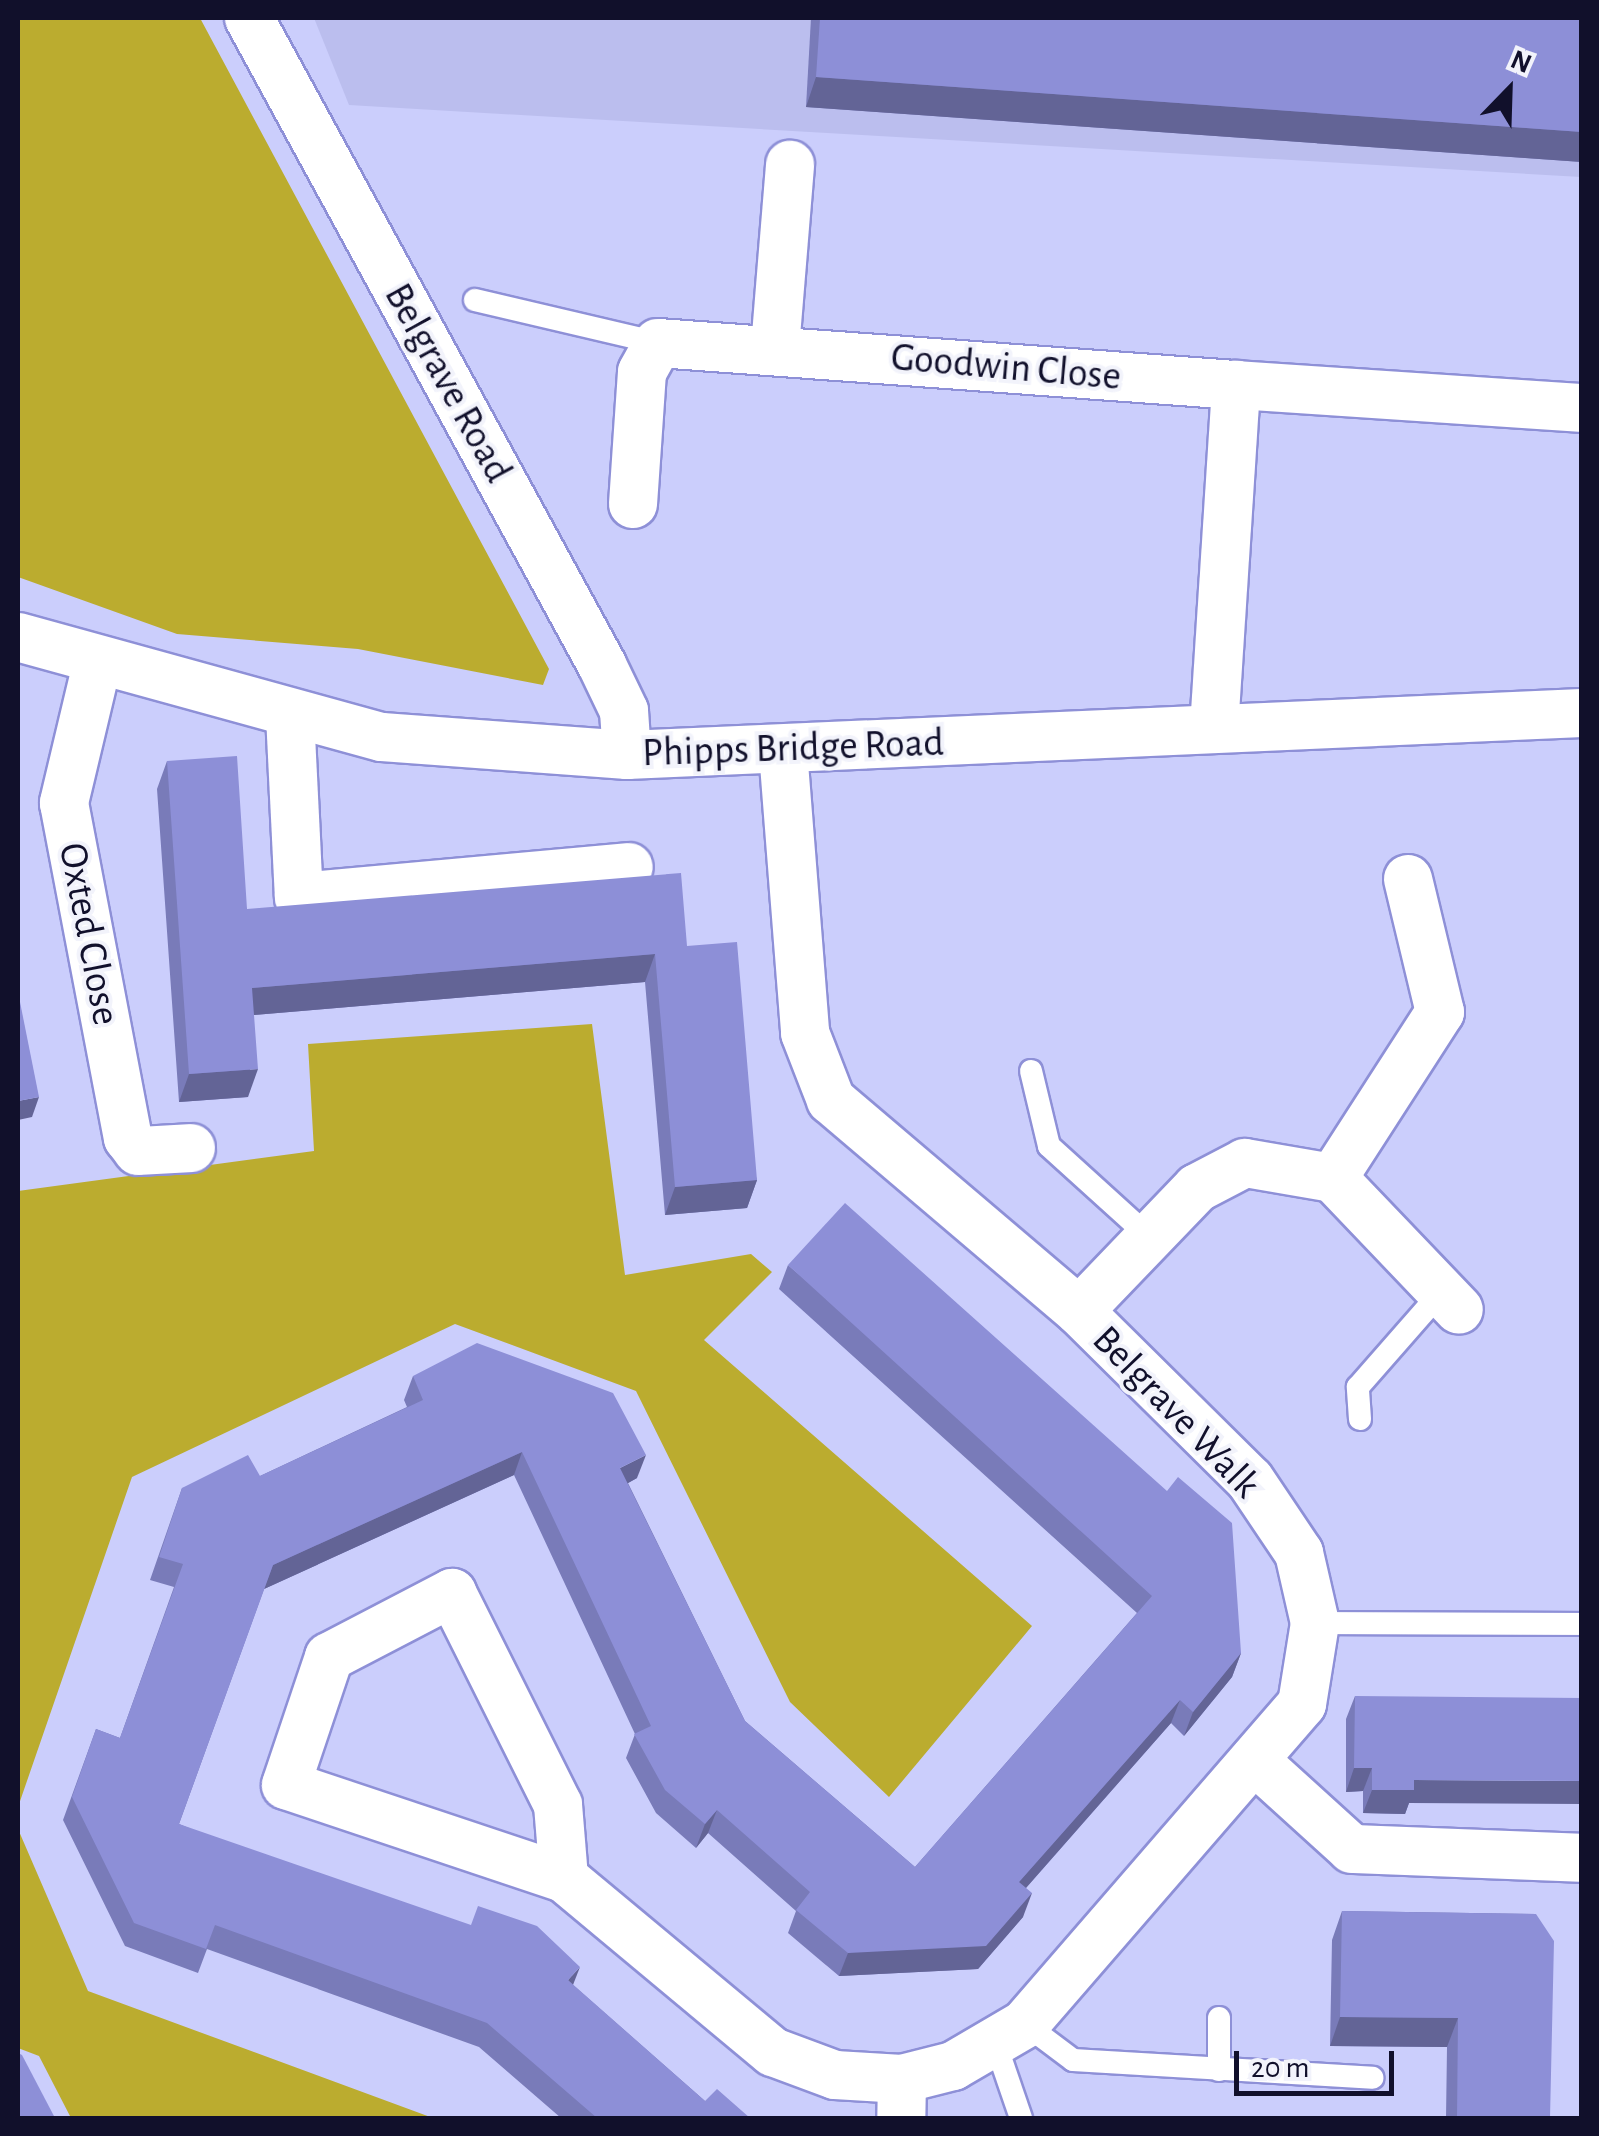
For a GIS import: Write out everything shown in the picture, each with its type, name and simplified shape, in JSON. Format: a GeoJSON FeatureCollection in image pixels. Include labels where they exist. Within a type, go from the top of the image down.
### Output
{"type":"FeatureCollection","features":[{"type":"Feature","properties":{"kind":"street","name":"Belgrave Road"},"geometry":{"type":"LineString","coordinates":[[250,18],[602,665],[624,711],[627,755]]}},
{"type":"Feature","properties":{"kind":"street"},"geometry":{"type":"LineString","coordinates":[[776,348],[790,165]]}},
{"type":"Feature","properties":{"kind":"street"},"geometry":{"type":"LineString","coordinates":[[634,504],[642,372],[658,343]]}},
{"type":"Feature","properties":{"kind":"street","name":"Goodwin Close"},"geometry":{"type":"LineString","coordinates":[[658,343],[776,348],[1582,408]]}},
{"type":"Feature","properties":{"kind":"street"},"geometry":{"type":"LineString","coordinates":[[1214,728],[1236,385]]}},
{"type":"Feature","properties":{"kind":"street","name":"Phipps Bridge Road"},"geometry":{"type":"LineString","coordinates":[[18,637],[97,664],[290,716],[444,745],[627,755],[1582,713]]}},
{"type":"Feature","properties":{"kind":"street","name":"Oxted Close"},"geometry":{"type":"LineString","coordinates":[[97,664],[64,803],[124,1120],[138,1151],[190,1148]]}},
{"type":"Feature","properties":{"kind":"street"},"geometry":{"type":"LineString","coordinates":[[290,716],[299,897],[629,867]]}},
{"type":"Feature","properties":{"kind":"street","name":"Belgrave Walk"},"geometry":{"type":"LineString","coordinates":[[783,750],[806,1033],[831,1100],[1079,1312],[1250,1480],[1299,1553],[1314,1622],[1302,1704],[1254,1760],[1011,2034],[901,2099]]}},
{"type":"Feature","properties":{"kind":"street"},"geometry":{"type":"LineString","coordinates":[[1333,1178],[1440,1012],[1408,878]]}},
{"type":"Feature","properties":{"kind":"street"},"geometry":{"type":"LineString","coordinates":[[1079,1312],[1181,1198],[1245,1164],[1333,1178],[1450,1301]]}},
{"type":"Feature","properties":{"kind":"street"},"geometry":{"type":"LineString","coordinates":[[564,1878],[558,1806],[452,1593],[329,1657],[286,1785],[505,1865],[564,1878],[773,2052],[901,2099]]}},
{"type":"Feature","properties":{"kind":"street"},"geometry":{"type":"LineString","coordinates":[[1254,1760],[1352,1848],[1582,1858]]}},
{"type":"Feature","properties":{"kind":"lane"},"geometry":{"type":"LineString","coordinates":[[475,300],[658,343]]}},
{"type":"Feature","properties":{"kind":"lane"},"geometry":{"type":"LineString","coordinates":[[1030,1071],[1049,1146],[1147,1235]]}},
{"type":"Feature","properties":{"kind":"lane"},"geometry":{"type":"LineString","coordinates":[[1360,1419],[1358,1387],[1450,1301]]}},
{"type":"Feature","properties":{"kind":"lane"},"geometry":{"type":"LineString","coordinates":[[1314,1622],[1582,1624]]}},
{"type":"Feature","properties":{"kind":"lane"},"geometry":{"type":"LineString","coordinates":[[1219,2018],[1219,2070]]}},
{"type":"Feature","properties":{"kind":"lane"},"geometry":{"type":"LineString","coordinates":[[1021,2118],[1011,2034],[1073,2060],[1372,2078]]}},
{"type":"Feature","properties":{"kind":"shaded area"},"geometry":{"type":"Polygon","coordinates":[[[18,18],[200,18],[549,669],[543,685],[358,649],[177,634],[18,577],[18,18]]]}},
{"type":"Feature","properties":{"kind":"shaded area"},"geometry":{"type":"Polygon","coordinates":[[[314,18],[1581,18],[1581,177],[349,105],[314,18]]]}},
{"type":"Feature","properties":{"kind":"shaded area"},"geometry":{"type":"Polygon","coordinates":[[[592,1024],[625,1275],[751,1254],[772,1272],[704,1340],[1032,1626],[889,1797],[790,1702],[636,1391],[455,1324],[132,1477],[18,1807],[18,1191],[314,1151],[308,1044],[592,1024]]]}},
{"type":"Feature","properties":{"kind":"shaded area"},"geometry":{"type":"Polygon","coordinates":[[[18,1829],[88,1991],[433,2118],[71,2118],[39,2056],[18,2048],[18,1829]]]}},
{"type":"Feature","properties":{"kind":"building"},"geometry":{"type":"Polygon","coordinates":[[[820,18],[1582,18],[1582,132],[816,77],[820,18]]]}},
{"type":"Feature","properties":{"kind":"building"},"geometry":{"type":"Polygon","coordinates":[[[237,756],[247,909],[681,873],[687,946],[737,942],[757,1180],[675,1187],[655,954],[252,988],[258,1069],[189,1074],[167,761],[237,756]]]}},
{"type":"Feature","properties":{"kind":"building"},"geometry":{"type":"Polygon","coordinates":[[[18,992],[39,1097],[18,1101],[18,992]]]}},
{"type":"Feature","properties":{"kind":"building"},"geometry":{"type":"Polygon","coordinates":[[[845,1203],[1167,1491],[1178,1477],[1232,1523],[1241,1653],[1193,1712],[1180,1700],[1019,1882],[1032,1893],[986,1946],[848,1953],[796,1910],[810,1892],[717,1810],[705,1824],[665,1790],[634,1734],[651,1726],[522,1452],[273,1565],[179,1824],[471,1925],[478,1906],[537,1926],[580,1967],[568,1980],[705,2101],[717,2089],[750,2118],[597,2118],[487,2023],[215,1925],[206,1949],[134,1923],[72,1797],[96,1729],[120,1738],[183,1564],[159,1557],[182,1488],[248,1455],[260,1476],[423,1400],[413,1376],[477,1343],[613,1393],[646,1455],[620,1468],[745,1721],[915,1867],[1152,1596],[788,1265],[845,1203]]]}},
{"type":"Feature","properties":{"kind":"building"},"geometry":{"type":"Polygon","coordinates":[[[1355,1696],[1582,1698],[1582,1781],[1414,1780],[1414,1790],[1372,1790],[1372,1768],[1354,1768],[1355,1696]]]}},
{"type":"Feature","properties":{"kind":"building"},"geometry":{"type":"Polygon","coordinates":[[[1342,1911],[1536,1914],[1554,1941],[1550,2118],[1457,2118],[1458,2018],[1340,2017],[1342,1911]]]}},
{"type":"Feature","properties":{"kind":"building"},"geometry":{"type":"Polygon","coordinates":[[[18,2053],[22,2055],[55,2118],[18,2118],[18,2053]]]}}]}
